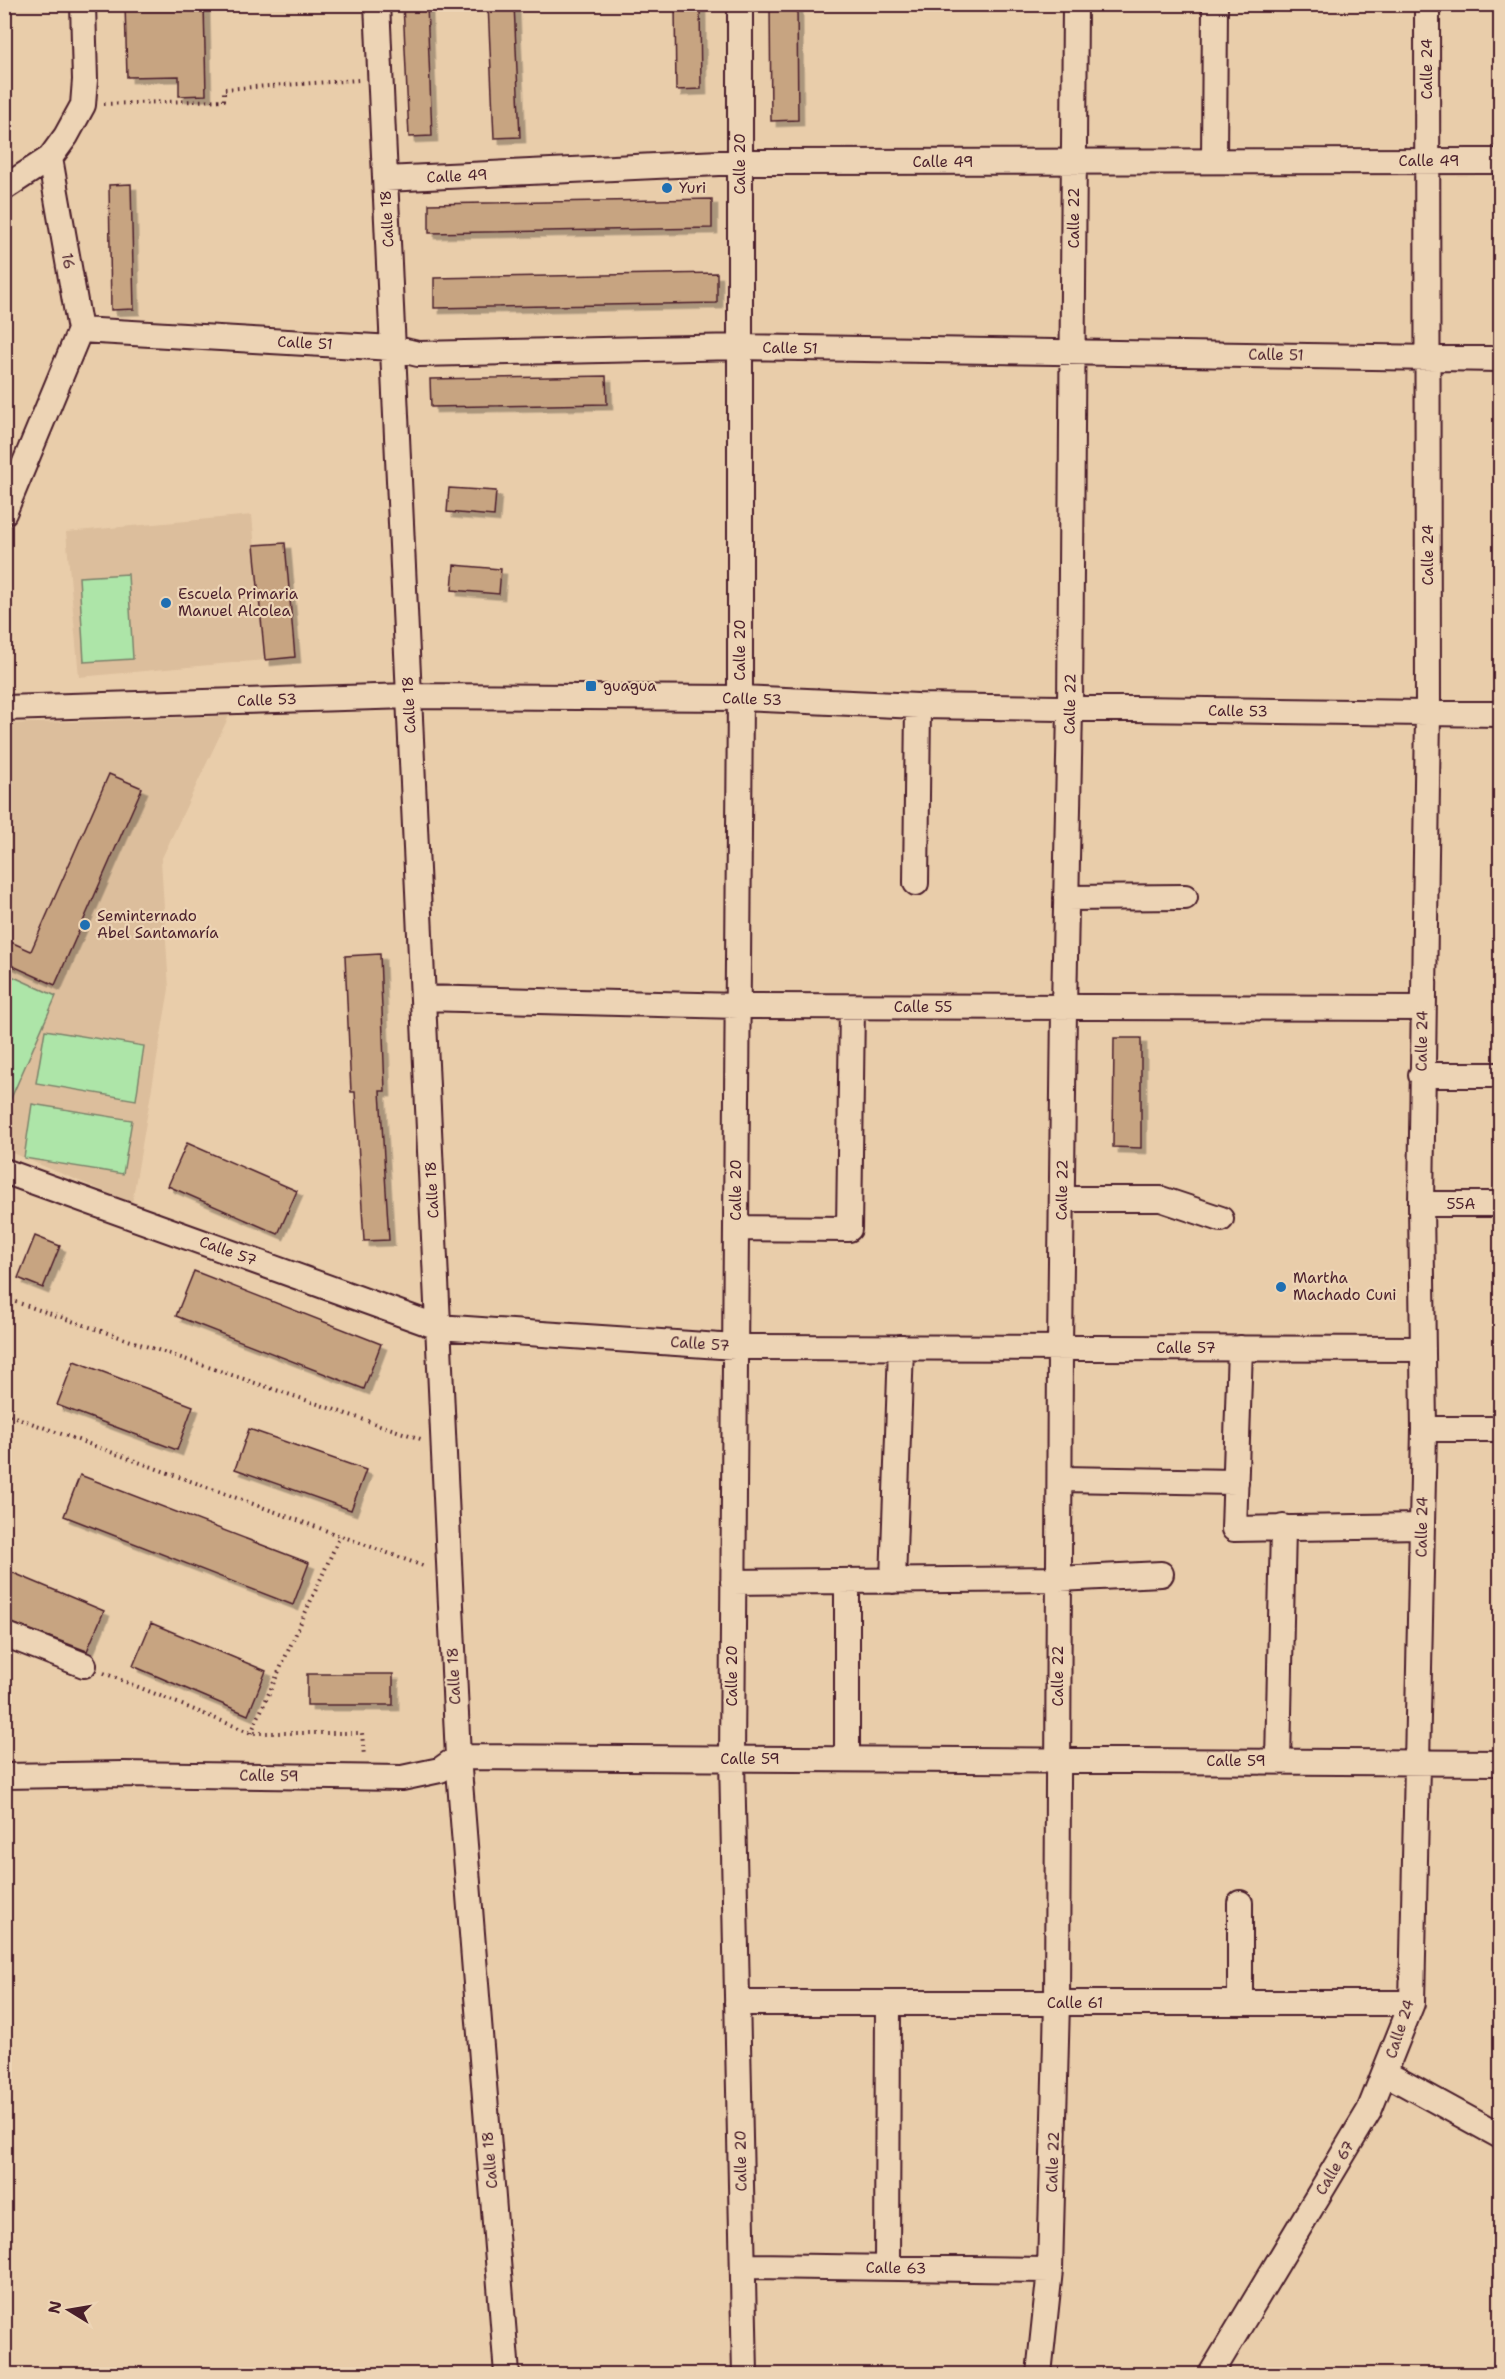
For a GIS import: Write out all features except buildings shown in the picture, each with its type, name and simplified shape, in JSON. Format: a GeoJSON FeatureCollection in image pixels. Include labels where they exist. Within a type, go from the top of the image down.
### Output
{"type":"FeatureCollection","features":[{"type":"Feature","properties":{"kind":"street"},"geometry":{"type":"LineString","coordinates":[[4,188],[50,158],[66,136],[83,105],[85,81],[83,4]]}},
{"type":"Feature","properties":{"kind":"street","name":"Calle 18"},"geometry":{"type":"LineString","coordinates":[[377,4],[458,1757],[507,2374]]}},
{"type":"Feature","properties":{"kind":"street","name":"Calle 20"},"geometry":{"type":"LineString","coordinates":[[740,4],[740,698],[732,1759],[745,2374]]}},
{"type":"Feature","properties":{"kind":"street","name":"Calle 22"},"geometry":{"type":"LineString","coordinates":[[1040,2374],[1050,2270],[1058,2002],[1060,1347],[1070,709],[1075,4]]}},
{"type":"Feature","properties":{"kind":"street"},"geometry":{"type":"LineString","coordinates":[[1214,161],[1215,4]]}},
{"type":"Feature","properties":{"kind":"street","name":"Calle 24"},"geometry":{"type":"LineString","coordinates":[[1385,2073],[1412,2003],[1424,1429],[1421,1204],[1428,714],[1426,4]]}},
{"type":"Feature","properties":{"kind":"street","name":"16"},"geometry":{"type":"LineString","coordinates":[[50,158],[80,330]]}},
{"type":"Feature","properties":{"kind":"street","name":"Calle 49"},"geometry":{"type":"LineString","coordinates":[[385,179],[741,162],[1500,161]]}},
{"type":"Feature","properties":{"kind":"street"},"geometry":{"type":"LineString","coordinates":[[7,502],[80,330]]}},
{"type":"Feature","properties":{"kind":"street","name":"Calle 51"},"geometry":{"type":"LineString","coordinates":[[80,330],[393,348],[418,354],[740,348],[1500,358]]}},
{"type":"Feature","properties":{"kind":"street","name":"Calle 53"},"geometry":{"type":"LineString","coordinates":[[4,708],[409,696],[740,698],[918,706],[1500,714]]}},
{"type":"Feature","properties":{"kind":"street"},"geometry":{"type":"LineString","coordinates":[[916,883],[918,706]]}},
{"type":"Feature","properties":{"kind":"street"},"geometry":{"type":"LineString","coordinates":[[1066,898],[1185,897]]}},
{"type":"Feature","properties":{"kind":"street","name":"Calle 55"},"geometry":{"type":"LineString","coordinates":[[423,998],[738,1006],[1423,1008]]}},
{"type":"Feature","properties":{"kind":"street"},"geometry":{"type":"LineString","coordinates":[[736,1228],[849,1229],[852,1007]]}},
{"type":"Feature","properties":{"kind":"street"},"geometry":{"type":"LineString","coordinates":[[1422,1075],[1500,1075]]}},
{"type":"Feature","properties":{"kind":"street","name":"Calle 57"},"geometry":{"type":"LineString","coordinates":[[4,1171],[438,1327],[735,1347],[1423,1349]]}},
{"type":"Feature","properties":{"kind":"street"},"geometry":{"type":"LineString","coordinates":[[1062,1199],[1161,1199],[1221,1219]]}},
{"type":"Feature","properties":{"kind":"street","name":"55A"},"geometry":{"type":"LineString","coordinates":[[1421,1204],[1500,1204]]}},
{"type":"Feature","properties":{"kind":"street"},"geometry":{"type":"LineString","coordinates":[[893,1581],[900,1347]]}},
{"type":"Feature","properties":{"kind":"street"},"geometry":{"type":"LineString","coordinates":[[1240,1348],[1234,1529],[1422,1526]]}},
{"type":"Feature","properties":{"kind":"street"},"geometry":{"type":"LineString","coordinates":[[1424,1429],[1500,1428]]}},
{"type":"Feature","properties":{"kind":"street"},"geometry":{"type":"LineString","coordinates":[[1060,1479],[1236,1482]]}},
{"type":"Feature","properties":{"kind":"street"},"geometry":{"type":"LineString","coordinates":[[1278,1761],[1283,1527]]}},
{"type":"Feature","properties":{"kind":"street"},"geometry":{"type":"LineString","coordinates":[[733,1582],[1059,1579],[1161,1574]]}},
{"type":"Feature","properties":{"kind":"street"},"geometry":{"type":"LineString","coordinates":[[847,1581],[848,1759]]}},
{"type":"Feature","properties":{"kind":"street"},"geometry":{"type":"LineString","coordinates":[[4,1634],[84,1665]]}},
{"type":"Feature","properties":{"kind":"street","name":"Calle 59"},"geometry":{"type":"LineString","coordinates":[[4,1776],[123,1774],[402,1778],[440,1770],[458,1757],[1500,1763]]}},
{"type":"Feature","properties":{"kind":"street"},"geometry":{"type":"LineString","coordinates":[[1239,1903],[1240,2003]]}},
{"type":"Feature","properties":{"kind":"street","name":"Calle 61"},"geometry":{"type":"LineString","coordinates":[[737,2003],[1412,2003]]}},
{"type":"Feature","properties":{"kind":"street"},"geometry":{"type":"LineString","coordinates":[[887,2268],[888,2003]]}},
{"type":"Feature","properties":{"kind":"street"},"geometry":{"type":"LineString","coordinates":[[1385,2073],[1500,2136]]}},
{"type":"Feature","properties":{"kind":"street","name":"Calle 67"},"geometry":{"type":"LineString","coordinates":[[1211,2374],[1369,2111],[1385,2073]]}},
{"type":"Feature","properties":{"kind":"street","name":"Calle 63"},"geometry":{"type":"LineString","coordinates":[[743,2266],[1050,2270]]}},
{"type":"Feature","properties":{"kind":"path"},"geometry":{"type":"LineString","coordinates":[[83,105],[224,100],[224,89],[380,78]]}},
{"type":"Feature","properties":{"kind":"path"},"geometry":{"type":"LineString","coordinates":[[4,1298],[444,1447]]}},
{"type":"Feature","properties":{"kind":"path"},"geometry":{"type":"LineString","coordinates":[[4,1413],[449,1576]]}},
{"type":"Feature","properties":{"kind":"path"},"geometry":{"type":"LineString","coordinates":[[251,1733],[340,1536]]}},
{"type":"Feature","properties":{"kind":"path"},"geometry":{"type":"LineString","coordinates":[[84,1665],[251,1733],[362,1733],[367,1778]]}},
{"type":"Feature","properties":{"kind":"shaded area","name":"Escuela Primaria Manuel Alcolea"},"geometry":{"type":"Polygon","coordinates":[[[252,515],[265,660],[79,677],[66,532],[252,515]]]}},
{"type":"Feature","properties":{"kind":"shaded area","name":"Seminternado Abel Santamaría"},"geometry":{"type":"Polygon","coordinates":[[[229,716],[161,860],[169,989],[132,1203],[5,1150],[4,724],[229,716]]]}},
{"type":"Feature","properties":{"kind":"green space"},"geometry":{"type":"Polygon","coordinates":[[[128,574],[133,659],[84,662],[79,577],[128,574]]]}},
{"type":"Feature","properties":{"kind":"green space"},"geometry":{"type":"Polygon","coordinates":[[[5,973],[56,996],[5,1112],[5,973]]]}},
{"type":"Feature","properties":{"kind":"green space"},"geometry":{"type":"Polygon","coordinates":[[[45,1030],[144,1046],[136,1100],[36,1083],[45,1030]]]}},
{"type":"Feature","properties":{"kind":"green space"},"geometry":{"type":"Polygon","coordinates":[[[32,1104],[132,1120],[123,1174],[24,1158],[32,1104]]]}},
{"type":"Feature","properties":{"kind":"place","name":"Yuri"},"geometry":{"type":"Point","coordinates":[667,188]}},
{"type":"Feature","properties":{"kind":"place","name":"Escuela Primaria Manuel Alcolea"},"geometry":{"type":"Point","coordinates":[166,603]}},
{"type":"Feature","properties":{"kind":"place","name":"guagua"},"geometry":{"type":"Point","coordinates":[591,686]}},
{"type":"Feature","properties":{"kind":"place","name":"Seminternado Abel Santamaría"},"geometry":{"type":"Point","coordinates":[85,925]}},
{"type":"Feature","properties":{"kind":"place","name":"Martha Machado Cuni"},"geometry":{"type":"Point","coordinates":[1281,1287]}}]}
